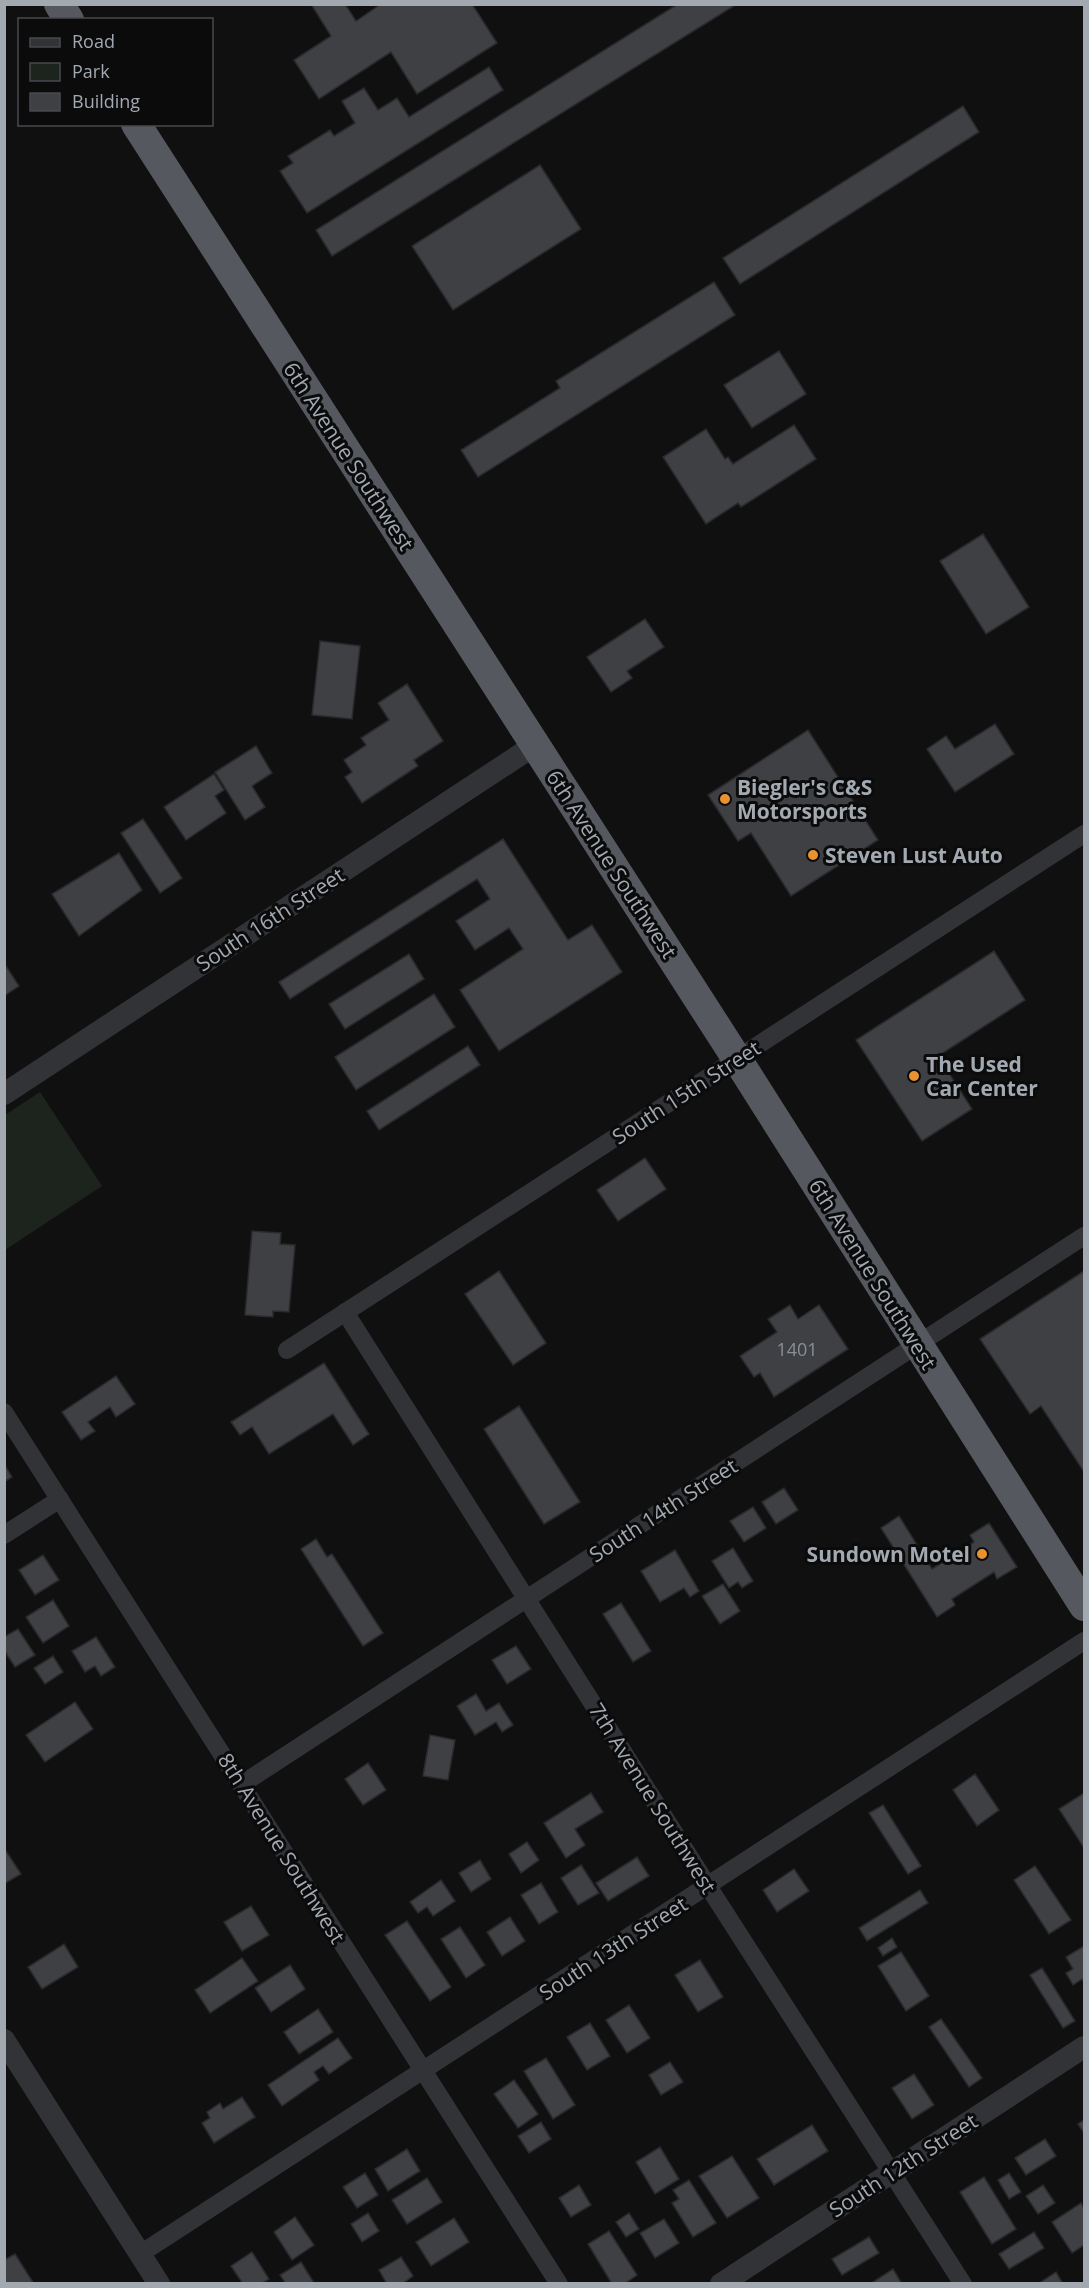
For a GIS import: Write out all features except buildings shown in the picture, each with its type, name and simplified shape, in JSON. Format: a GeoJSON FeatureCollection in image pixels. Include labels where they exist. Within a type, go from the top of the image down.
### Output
{"type":"FeatureCollection","features":[{"type":"Feature","properties":{"kind":"highway"},"geometry":{"type":"LineString","coordinates":[[59,4],[68,18]]}},
{"type":"Feature","properties":{"kind":"highway","name":"6th Avenue Southwest"},"geometry":{"type":"LineString","coordinates":[[137,126],[1084,1606]]}},
{"type":"Feature","properties":{"kind":"street","name":"South 16th Street"},"geometry":{"type":"LineString","coordinates":[[4,1094],[535,745]]}},
{"type":"Feature","properties":{"kind":"street","name":"South 15th Street"},"geometry":{"type":"LineString","coordinates":[[286,1350],[1084,834]]}},
{"type":"Feature","properties":{"kind":"street","name":"South 14th Street"},"geometry":{"type":"LineString","coordinates":[[242,1784],[1084,1236]]}},
{"type":"Feature","properties":{"kind":"street","name":"7th Avenue Southwest"},"geometry":{"type":"LineString","coordinates":[[345,1312],[708,1886],[963,2283]]}},
{"type":"Feature","properties":{"kind":"street","name":"8th Avenue Southwest"},"geometry":{"type":"LineString","coordinates":[[4,1412],[559,2283]]}},
{"type":"Feature","properties":{"kind":"street"},"geometry":{"type":"LineString","coordinates":[[4,1535],[60,1499]]}},
{"type":"Feature","properties":{"kind":"street","name":"South 13th Street"},"geometry":{"type":"LineString","coordinates":[[140,2254],[1084,1641]]}},
{"type":"Feature","properties":{"kind":"street"},"geometry":{"type":"LineString","coordinates":[[4,2040],[159,2283]]}},
{"type":"Feature","properties":{"kind":"street","name":"South 12th Street"},"geometry":{"type":"LineString","coordinates":[[721,2283],[1084,2047]]}},
{"type":"Feature","properties":{"kind":"green space"},"geometry":{"type":"Polygon","coordinates":[[[40,1092],[102,1186],[5,1250],[5,1115],[40,1092]]]}},
{"type":"Feature","properties":{"kind":"place","name":"Biegler's C&S Motorsports"},"geometry":{"type":"Point","coordinates":[725,799]}},
{"type":"Feature","properties":{"kind":"place","name":"Steven Lust Auto"},"geometry":{"type":"Point","coordinates":[813,855]}},
{"type":"Feature","properties":{"kind":"place","name":"The Used Car Center"},"geometry":{"type":"Point","coordinates":[914,1076]}},
{"type":"Feature","properties":{"kind":"place","name":"Sundown Motel"},"geometry":{"type":"Point","coordinates":[982,1554]}}]}
